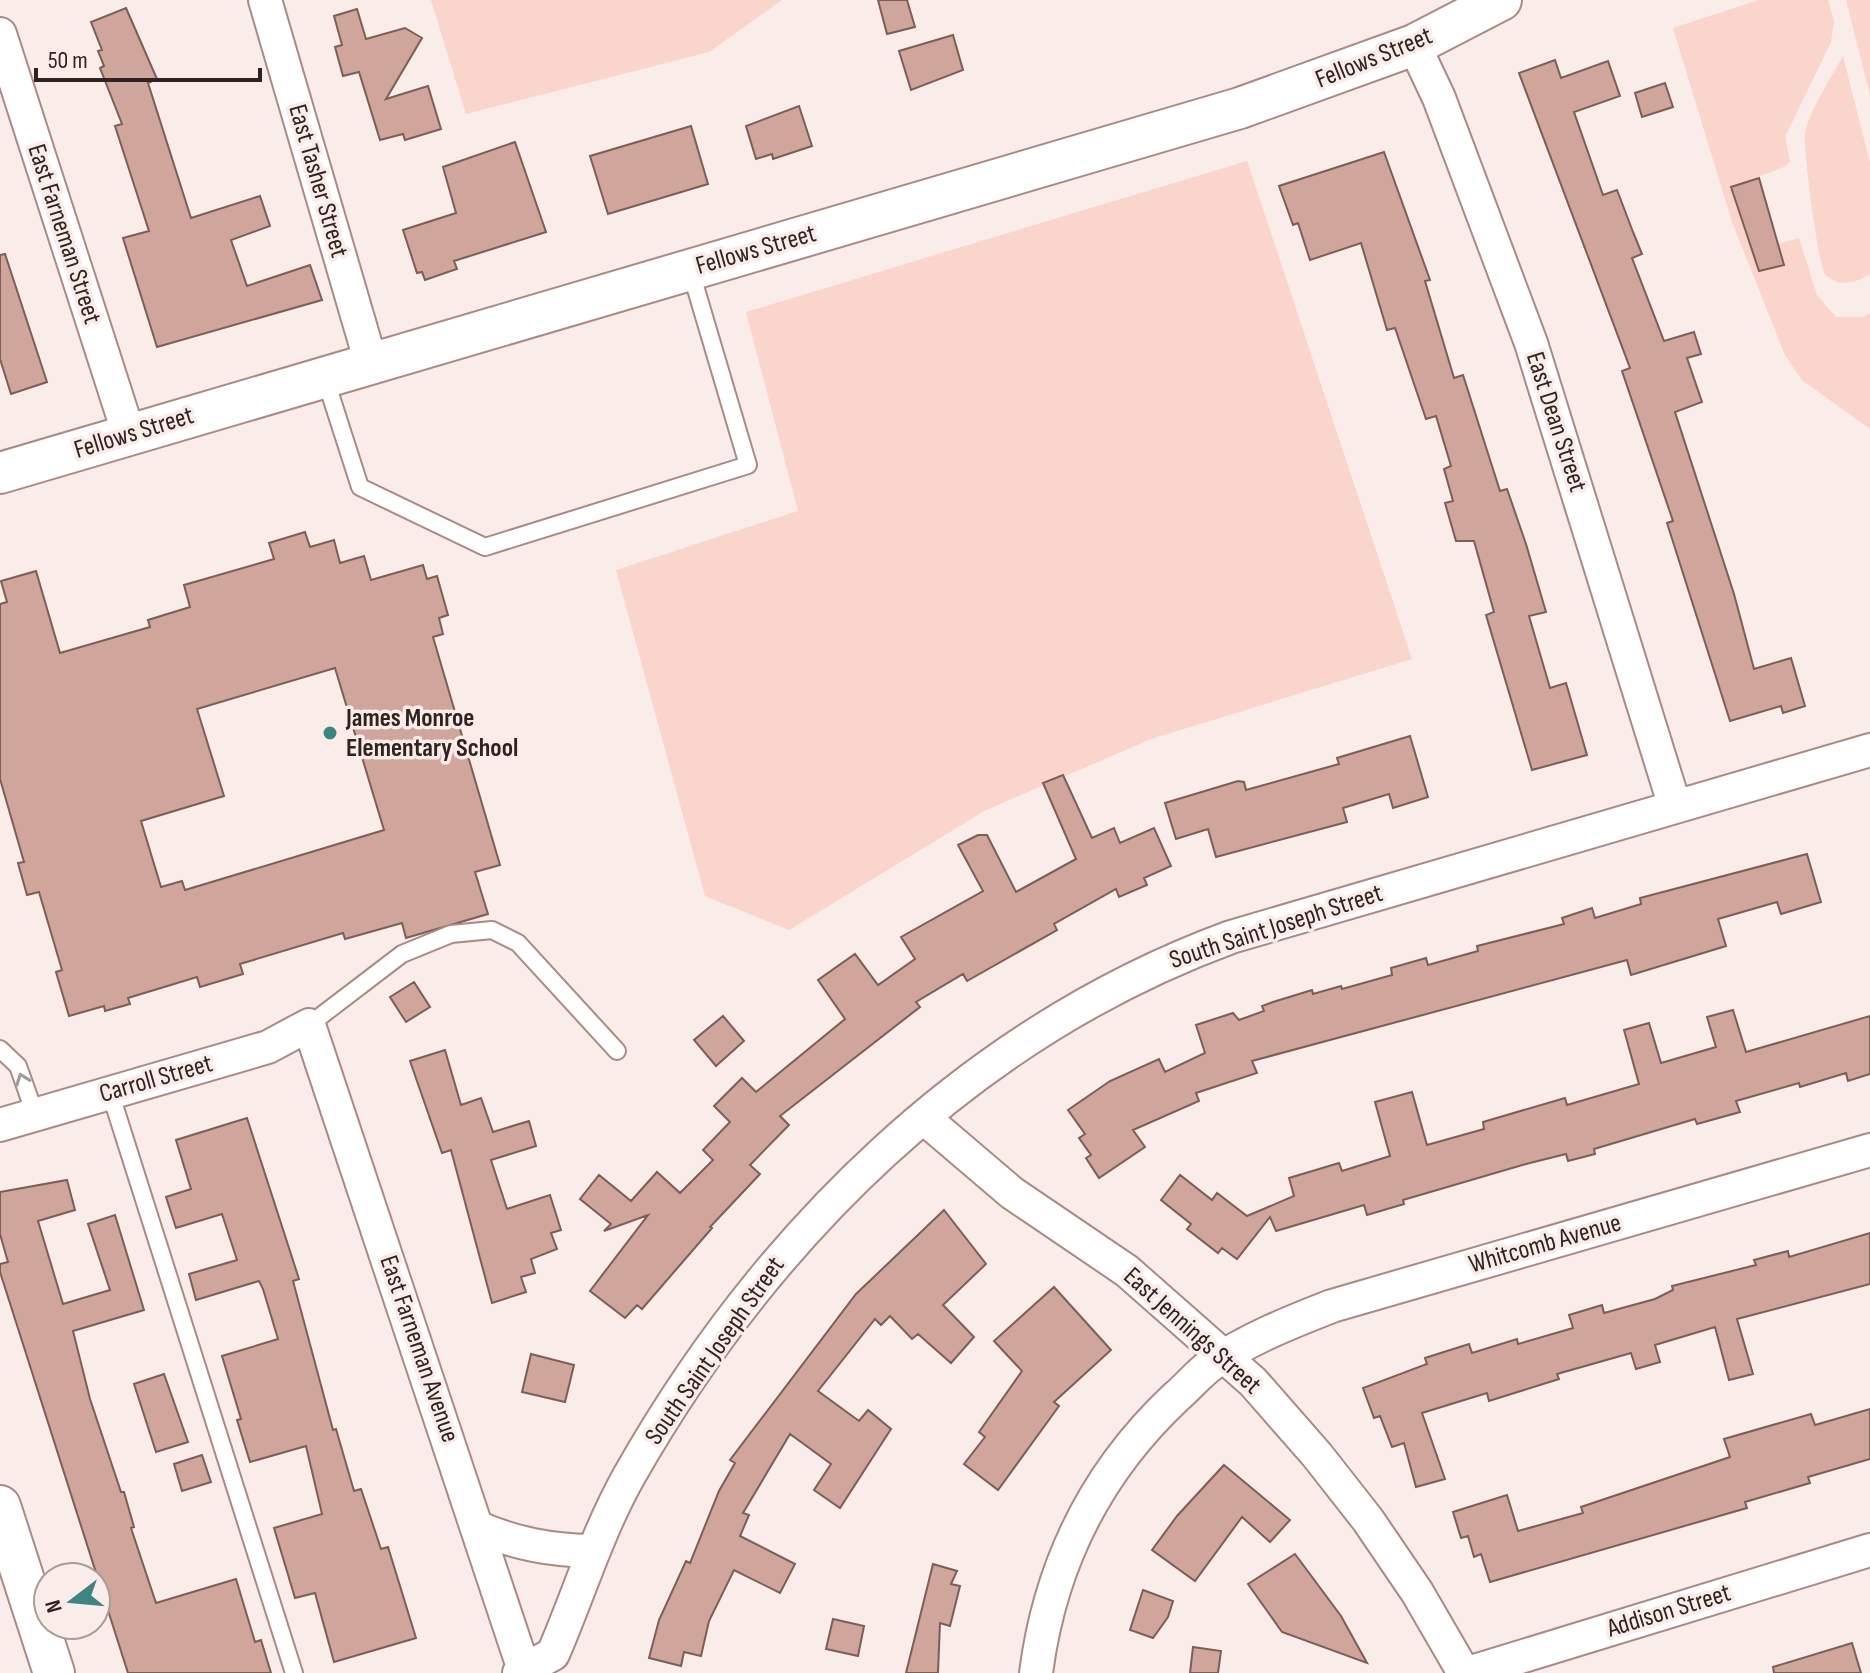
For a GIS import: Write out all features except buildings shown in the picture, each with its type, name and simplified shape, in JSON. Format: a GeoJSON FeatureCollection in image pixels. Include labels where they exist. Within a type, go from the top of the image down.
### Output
{"type":"FeatureCollection","features":[{"type":"Feature","properties":{"kind":"street","name":"East Tasher Street"},"geometry":{"type":"LineString","coordinates":[[265,0],[371,363]]}},
{"type":"Feature","properties":{"kind":"street","name":"Fellows Street"},"geometry":{"type":"LineString","coordinates":[[0,473],[1240,108],[1414,45],[1489,3]]}},
{"type":"Feature","properties":{"kind":"street","name":"East Farneman Street"},"geometry":{"type":"LineString","coordinates":[[0,34],[129,435]]}},
{"type":"Feature","properties":{"kind":"street","name":"East Dean Street"},"geometry":{"type":"LineString","coordinates":[[1414,45],[1439,98],[1531,343],[1675,807]]}},
{"type":"Feature","properties":{"kind":"street","name":"South Saint Joseph Street"},"geometry":{"type":"LineString","coordinates":[[523,1672],[553,1654],[591,1551],[643,1453],[743,1303],[782,1255],[863,1170],[988,1063],[1028,1037],[1162,963],[1231,937],[1870,750]]}},
{"type":"Feature","properties":{"kind":"street","name":"Carroll Street"},"geometry":{"type":"LineString","coordinates":[[0,1125],[268,1047],[309,1025]]}},
{"type":"Feature","properties":{"kind":"street","name":"East Farneman Avenue"},"geometry":{"type":"LineString","coordinates":[[309,1025],[479,1528],[523,1672]]}},
{"type":"Feature","properties":{"kind":"street","name":"East Jennings Street"},"geometry":{"type":"LineString","coordinates":[[924,1118],[1012,1193],[1127,1271],[1227,1356],[1317,1455],[1368,1520],[1417,1592],[1466,1673]]}},
{"type":"Feature","properties":{"kind":"street","name":"Whitcomb Avenue"},"geometry":{"type":"LineString","coordinates":[[1227,1356],[1291,1322],[1332,1306],[1870,1150]]}},
{"type":"Feature","properties":{"kind":"street"},"geometry":{"type":"LineString","coordinates":[[1036,1673],[1047,1608],[1060,1565],[1090,1504],[1107,1476],[1142,1432],[1210,1365],[1227,1356]]}},
{"type":"Feature","properties":{"kind":"street"},"geometry":{"type":"LineString","coordinates":[[0,1506],[54,1673]]}},
{"type":"Feature","properties":{"kind":"street"},"geometry":{"type":"LineString","coordinates":[[479,1528],[512,1542],[545,1550],[591,1551]]}},
{"type":"Feature","properties":{"kind":"street","name":"Addison Street"},"geometry":{"type":"LineString","coordinates":[[1466,1673],[1870,1550]]}},
{"type":"Feature","properties":{"kind":"lane"},"geometry":{"type":"LineString","coordinates":[[325,377],[360,487],[485,547],[748,465],[690,269]]}},
{"type":"Feature","properties":{"kind":"lane"},"geometry":{"type":"LineString","coordinates":[[309,1025],[402,954],[451,934],[492,930],[518,943],[617,1051]]}},
{"type":"Feature","properties":{"kind":"lane"},"geometry":{"type":"LineString","coordinates":[[0,1049],[18,1066],[35,1114]]}},
{"type":"Feature","properties":{"kind":"lane"},"geometry":{"type":"LineString","coordinates":[[110,1092],[294,1673]]}},
{"type":"Feature","properties":{"kind":"shaded area"},"geometry":{"type":"Polygon","coordinates":[[[431,0],[782,0],[709,52],[466,114],[431,0]]]}},
{"type":"Feature","properties":{"kind":"shaded area"},"geometry":{"type":"Polygon","coordinates":[[[1759,0],[1828,0],[1834,21],[1831,42],[1785,137],[1790,161],[1786,166],[1731,188],[1759,271],[1783,265],[1778,244],[1799,238],[1817,295],[1836,317],[1863,317],[1870,313],[1870,429],[1802,380],[1785,355],[1732,222],[1673,28],[1759,0]]]}},
{"type":"Feature","properties":{"kind":"shaded area"},"geometry":{"type":"Polygon","coordinates":[[[1846,0],[1870,0],[1870,95],[1846,0]]]}},
{"type":"Feature","properties":{"kind":"shaded area"},"geometry":{"type":"Polygon","coordinates":[[[1843,56],[1870,163],[1870,274],[1847,283],[1830,278],[1822,266],[1805,144],[1811,114],[1843,56]]]}},
{"type":"Feature","properties":{"kind":"shaded area"},"geometry":{"type":"Polygon","coordinates":[[[1247,161],[1412,659],[1151,739],[986,810],[789,930],[705,896],[616,570],[798,511],[746,312],[1247,161]]]}},
{"type":"Feature","properties":{"kind":"place","name":"James Monroe Elementary School"},"geometry":{"type":"Point","coordinates":[330,733]}}]}
